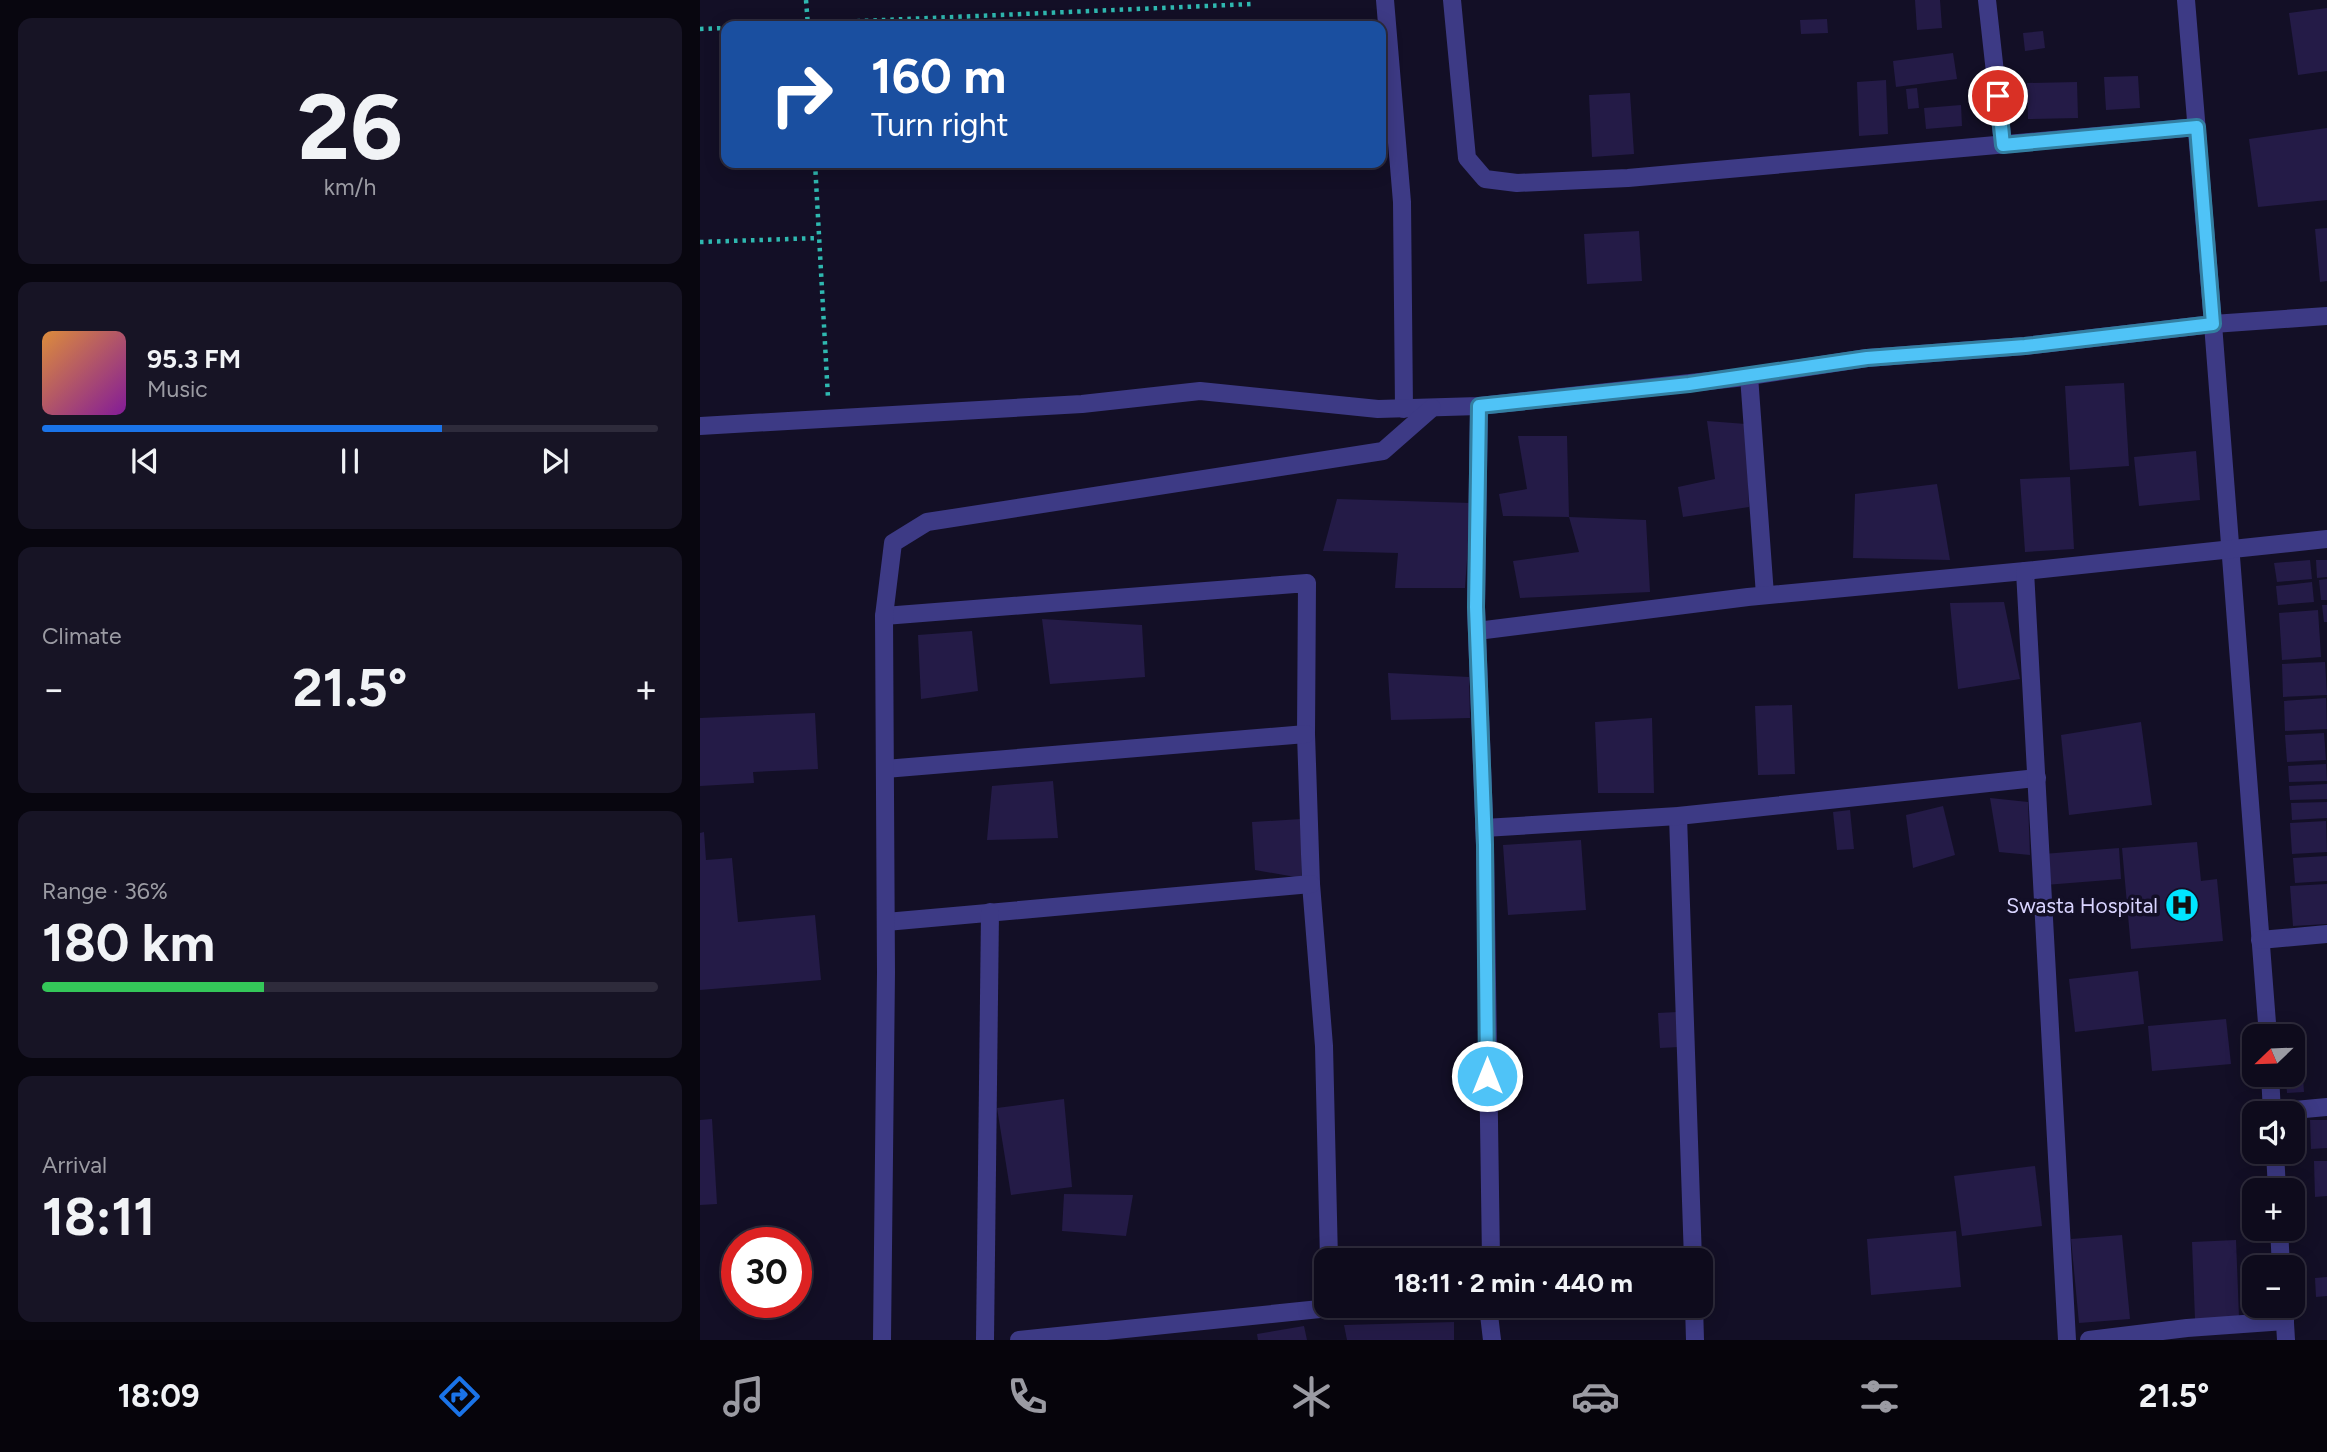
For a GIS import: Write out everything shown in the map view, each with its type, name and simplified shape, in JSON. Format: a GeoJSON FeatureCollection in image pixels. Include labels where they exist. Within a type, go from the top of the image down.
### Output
{"type":"FeatureCollection","features":[{"type":"Feature","properties":{"kind":"street"},"geometry":{"type":"LineString","coordinates":[[1385,0],[1402,202],[1404,409]]}},
{"type":"Feature","properties":{"kind":"street"},"geometry":{"type":"LineString","coordinates":[[1452,0],[1467,158],[1485,179],[1517,183],[1628,178],[2197,127]]}},
{"type":"Feature","properties":{"kind":"street"},"geometry":{"type":"LineString","coordinates":[[1987,0],[2003,145]]}},
{"type":"Feature","properties":{"kind":"street"},"geometry":{"type":"LineString","coordinates":[[2186,0],[2267,1024]]}},
{"type":"Feature","properties":{"kind":"street"},"geometry":{"type":"LineString","coordinates":[[700,426],[1082,404],[1200,391],[1378,409],[1479,406],[1596,395],[1867,358],[2025,346],[2213,324],[2327,316]]}},
{"type":"Feature","properties":{"kind":"street"},"geometry":{"type":"LineString","coordinates":[[1749,376],[1765,595]]}},
{"type":"Feature","properties":{"kind":"street"},"geometry":{"type":"LineString","coordinates":[[1479,406],[1477,631],[1485,828],[1491,1248]]}},
{"type":"Feature","properties":{"kind":"street"},"geometry":{"type":"LineString","coordinates":[[882,1340],[886,922],[884,616],[893,543],[927,522],[1383,451],[1432,408]]}},
{"type":"Feature","properties":{"kind":"street"},"geometry":{"type":"LineString","coordinates":[[1477,631],[1765,595],[2327,539]]}},
{"type":"Feature","properties":{"kind":"street"},"geometry":{"type":"LineString","coordinates":[[2025,571],[2067,1340]]}},
{"type":"Feature","properties":{"kind":"street"},"geometry":{"type":"LineString","coordinates":[[884,616],[1307,583],[1306,734],[1311,884],[1324,1046],[1329,1248]]}},
{"type":"Feature","properties":{"kind":"street"},"geometry":{"type":"LineString","coordinates":[[885,769],[1306,734]]}},
{"type":"Feature","properties":{"kind":"street"},"geometry":{"type":"LineString","coordinates":[[1485,828],[1678,816],[2037,778]]}},
{"type":"Feature","properties":{"kind":"street"},"geometry":{"type":"LineString","coordinates":[[1678,816],[1693,1248]]}},
{"type":"Feature","properties":{"kind":"street"},"geometry":{"type":"LineString","coordinates":[[886,922],[1311,884]]}},
{"type":"Feature","properties":{"kind":"street"},"geometry":{"type":"LineString","coordinates":[[985,1340],[990,912]]}},
{"type":"Feature","properties":{"kind":"street"},"geometry":{"type":"LineString","coordinates":[[2260,940],[2327,933]]}},
{"type":"Feature","properties":{"kind":"street"},"geometry":{"type":"LineString","coordinates":[[2305,1109],[2327,1107]]}},
{"type":"Feature","properties":{"kind":"street"},"geometry":{"type":"LineString","coordinates":[[1019,1340],[1314,1308]]}},
{"type":"Feature","properties":{"kind":"street"},"geometry":{"type":"LineString","coordinates":[[1489,1318],[1492,1340]]}},
{"type":"Feature","properties":{"kind":"street"},"geometry":{"type":"LineString","coordinates":[[1694,1318],[1695,1340]]}},
{"type":"Feature","properties":{"kind":"street"},"geometry":{"type":"LineString","coordinates":[[2089,1340],[2252,1318]]}},
{"type":"Feature","properties":{"kind":"street"},"geometry":{"type":"LineString","coordinates":[[2284,1318],[2286,1340]]}},
{"type":"Feature","properties":{"kind":"path"},"geometry":{"type":"LineString","coordinates":[[806,0],[808,21]]}},
{"type":"Feature","properties":{"kind":"path"},"geometry":{"type":"LineString","coordinates":[[875,21],[1252,4]]}},
{"type":"Feature","properties":{"kind":"path"},"geometry":{"type":"LineString","coordinates":[[700,29],[721,28]]}},
{"type":"Feature","properties":{"kind":"path"},"geometry":{"type":"LineString","coordinates":[[815,168],[829,419]]}},
{"type":"Feature","properties":{"kind":"path"},"geometry":{"type":"LineString","coordinates":[[700,242],[819,239]]}},
{"type":"Feature","properties":{"kind":"building"},"geometry":{"type":"Polygon","coordinates":[[[1915,0],[1940,0],[1942,28],[1917,30],[1915,0]]]}},
{"type":"Feature","properties":{"kind":"building"},"geometry":{"type":"Polygon","coordinates":[[[2327,8],[2327,71],[2298,75],[2289,13],[2327,8]]]}},
{"type":"Feature","properties":{"kind":"building"},"geometry":{"type":"Polygon","coordinates":[[[1827,19],[1828,33],[1801,34],[1800,20],[1827,19]]]}},
{"type":"Feature","properties":{"kind":"building"},"geometry":{"type":"Polygon","coordinates":[[[2043,31],[2045,48],[2025,51],[2023,33],[2043,31]]]}},
{"type":"Feature","properties":{"kind":"building"},"geometry":{"type":"Polygon","coordinates":[[[1953,53],[1957,79],[1896,87],[1893,61],[1953,53]]]}},
{"type":"Feature","properties":{"kind":"building"},"geometry":{"type":"Polygon","coordinates":[[[2138,76],[2140,108],[2106,110],[2104,77],[2138,76]]]}},
{"type":"Feature","properties":{"kind":"building"},"geometry":{"type":"Polygon","coordinates":[[[1886,80],[1888,134],[1859,136],[1857,82],[1886,80]]]}},
{"type":"Feature","properties":{"kind":"building"},"geometry":{"type":"Polygon","coordinates":[[[2077,82],[2078,118],[2028,119],[2027,83],[2077,82]]]}},
{"type":"Feature","properties":{"kind":"building"},"geometry":{"type":"Polygon","coordinates":[[[1917,88],[1919,108],[1908,109],[1906,89],[1917,88]]]}},
{"type":"Feature","properties":{"kind":"building"},"geometry":{"type":"Polygon","coordinates":[[[1630,93],[1634,154],[1592,157],[1589,95],[1630,93]]]}},
{"type":"Feature","properties":{"kind":"building"},"geometry":{"type":"Polygon","coordinates":[[[1961,105],[1962,126],[1926,129],[1924,108],[1961,105]]]}},
{"type":"Feature","properties":{"kind":"building"},"geometry":{"type":"Polygon","coordinates":[[[2327,128],[2327,200],[2258,207],[2249,139],[2327,128]]]}},
{"type":"Feature","properties":{"kind":"building"},"geometry":{"type":"Polygon","coordinates":[[[2327,228],[2327,281],[2320,282],[2315,229],[2327,228]]]}},
{"type":"Feature","properties":{"kind":"building"},"geometry":{"type":"Polygon","coordinates":[[[1639,231],[1642,281],[1587,284],[1584,234],[1639,231]]]}},
{"type":"Feature","properties":{"kind":"building"},"geometry":{"type":"Polygon","coordinates":[[[2124,383],[2129,466],[2070,470],[2065,386],[2124,383]]]}},
{"type":"Feature","properties":{"kind":"building"},"geometry":{"type":"Polygon","coordinates":[[[1707,421],[1746,424],[1749,507],[1683,517],[1678,487],[1715,479],[1707,421]]]}},
{"type":"Feature","properties":{"kind":"building"},"geometry":{"type":"Polygon","coordinates":[[[1518,436],[1567,436],[1569,517],[1503,516],[1499,494],[1527,489],[1518,436]]]}},
{"type":"Feature","properties":{"kind":"building"},"geometry":{"type":"Polygon","coordinates":[[[2196,451],[2200,500],[2139,506],[2134,457],[2196,451]]]}},
{"type":"Feature","properties":{"kind":"building"},"geometry":{"type":"Polygon","coordinates":[[[2070,477],[2074,549],[2025,552],[2020,479],[2070,477]]]}},
{"type":"Feature","properties":{"kind":"building"},"geometry":{"type":"Polygon","coordinates":[[[1937,484],[1950,560],[1853,558],[1855,494],[1937,484]]]}},
{"type":"Feature","properties":{"kind":"building"},"geometry":{"type":"Polygon","coordinates":[[[1337,499],[1471,503],[1465,588],[1395,588],[1398,553],[1323,551],[1337,499]]]}},
{"type":"Feature","properties":{"kind":"building"},"geometry":{"type":"Polygon","coordinates":[[[1569,517],[1646,520],[1650,592],[1520,598],[1513,561],[1579,552],[1569,517]]]}},
{"type":"Feature","properties":{"kind":"building"},"geometry":{"type":"Polygon","coordinates":[[[2310,560],[2312,579],[2277,582],[2274,563],[2310,560]]]}},
{"type":"Feature","properties":{"kind":"building"},"geometry":{"type":"Polygon","coordinates":[[[2316,560],[2327,560],[2327,577],[2317,578],[2316,560]]]}},
{"type":"Feature","properties":{"kind":"building"},"geometry":{"type":"Polygon","coordinates":[[[2327,579],[2327,600],[2321,600],[2319,580],[2327,579]]]}},
{"type":"Feature","properties":{"kind":"building"},"geometry":{"type":"Polygon","coordinates":[[[2312,582],[2314,602],[2278,605],[2276,586],[2312,582]]]}},
{"type":"Feature","properties":{"kind":"building"},"geometry":{"type":"Polygon","coordinates":[[[2004,602],[2020,679],[1958,689],[1950,603],[2004,602]]]}},
{"type":"Feature","properties":{"kind":"building"},"geometry":{"type":"Polygon","coordinates":[[[2322,605],[2327,605],[2327,622],[2324,622],[2322,605]]]}},
{"type":"Feature","properties":{"kind":"building"},"geometry":{"type":"Polygon","coordinates":[[[2318,610],[2321,657],[2282,660],[2279,613],[2318,610]]]}},
{"type":"Feature","properties":{"kind":"building"},"geometry":{"type":"Polygon","coordinates":[[[1042,619],[1142,625],[1145,677],[1050,684],[1042,619]]]}},
{"type":"Feature","properties":{"kind":"building"},"geometry":{"type":"Polygon","coordinates":[[[972,631],[978,691],[921,699],[918,635],[972,631]]]}},
{"type":"Feature","properties":{"kind":"building"},"geometry":{"type":"Polygon","coordinates":[[[2325,662],[2327,695],[2283,697],[2282,664],[2325,662]]]}},
{"type":"Feature","properties":{"kind":"building"},"geometry":{"type":"Polygon","coordinates":[[[1388,673],[1469,677],[1470,718],[1391,720],[1388,673]]]}},
{"type":"Feature","properties":{"kind":"building"},"geometry":{"type":"Polygon","coordinates":[[[2326,698],[2327,729],[2285,731],[2284,701],[2326,698]]]}},
{"type":"Feature","properties":{"kind":"building"},"geometry":{"type":"Polygon","coordinates":[[[1792,705],[1795,774],[1758,775],[1755,706],[1792,705]]]}},
{"type":"Feature","properties":{"kind":"building"},"geometry":{"type":"Polygon","coordinates":[[[815,713],[818,769],[753,772],[754,783],[700,786],[700,718],[815,713]]]}},
{"type":"Feature","properties":{"kind":"building"},"geometry":{"type":"Polygon","coordinates":[[[1652,718],[1654,793],[1598,793],[1595,722],[1652,718]]]}},
{"type":"Feature","properties":{"kind":"building"},"geometry":{"type":"Polygon","coordinates":[[[2141,722],[2152,805],[2069,815],[2061,735],[2141,722]]]}},
{"type":"Feature","properties":{"kind":"building"},"geometry":{"type":"Polygon","coordinates":[[[2324,733],[2326,760],[2287,762],[2285,735],[2324,733]]]}},
{"type":"Feature","properties":{"kind":"building"},"geometry":{"type":"Polygon","coordinates":[[[2326,764],[2327,781],[2289,782],[2288,766],[2326,764]]]}},
{"type":"Feature","properties":{"kind":"building"},"geometry":{"type":"Polygon","coordinates":[[[1053,781],[1058,838],[987,840],[992,786],[1053,781]]]}},
{"type":"Feature","properties":{"kind":"building"},"geometry":{"type":"Polygon","coordinates":[[[2327,784],[2327,799],[2290,800],[2289,786],[2327,784]]]}},
{"type":"Feature","properties":{"kind":"building"},"geometry":{"type":"Polygon","coordinates":[[[1990,798],[2028,802],[2030,855],[1999,852],[1990,798]]]}},
{"type":"Feature","properties":{"kind":"building"},"geometry":{"type":"Polygon","coordinates":[[[2327,802],[2327,818],[2292,820],[2291,803],[2327,802]]]}},
{"type":"Feature","properties":{"kind":"building"},"geometry":{"type":"Polygon","coordinates":[[[1943,806],[1955,855],[1913,868],[1906,815],[1943,806]]]}},
{"type":"Feature","properties":{"kind":"building"},"geometry":{"type":"Polygon","coordinates":[[[1850,810],[1854,849],[1837,850],[1833,812],[1850,810]]]}},
{"type":"Feature","properties":{"kind":"building"},"geometry":{"type":"Polygon","coordinates":[[[1301,819],[1301,878],[1255,870],[1252,822],[1301,819]]]}},
{"type":"Feature","properties":{"kind":"building"},"geometry":{"type":"Polygon","coordinates":[[[2326,821],[2327,852],[2292,854],[2290,823],[2326,821]]]}},
{"type":"Feature","properties":{"kind":"building"},"geometry":{"type":"Polygon","coordinates":[[[704,832],[706,860],[732,858],[738,922],[815,915],[821,980],[700,990],[700,833],[704,832]]]}},
{"type":"Feature","properties":{"kind":"building"},"geometry":{"type":"Polygon","coordinates":[[[1581,840],[1586,910],[1508,915],[1503,845],[1581,840]]]}},
{"type":"Feature","properties":{"kind":"building"},"geometry":{"type":"Polygon","coordinates":[[[2197,842],[2201,881],[2217,879],[2223,941],[2131,949],[2122,848],[2197,842]]]}},
{"type":"Feature","properties":{"kind":"building"},"geometry":{"type":"Polygon","coordinates":[[[2119,848],[2121,879],[2045,885],[2043,854],[2119,848]]]}},
{"type":"Feature","properties":{"kind":"building"},"geometry":{"type":"Polygon","coordinates":[[[2327,856],[2327,881],[2295,883],[2293,858],[2327,856]]]}},
{"type":"Feature","properties":{"kind":"building"},"geometry":{"type":"Polygon","coordinates":[[[2327,884],[2327,924],[2293,926],[2290,886],[2327,884]]]}},
{"type":"Feature","properties":{"kind":"building"},"geometry":{"type":"Polygon","coordinates":[[[2138,971],[2144,1024],[2075,1032],[2069,979],[2138,971]]]}},
{"type":"Feature","properties":{"kind":"building"},"geometry":{"type":"Polygon","coordinates":[[[1677,1012],[1679,1047],[1660,1048],[1658,1013],[1677,1012]]]}},
{"type":"Feature","properties":{"kind":"building"},"geometry":{"type":"Polygon","coordinates":[[[2226,1019],[2231,1064],[2152,1071],[2148,1026],[2226,1019]]]}},
{"type":"Feature","properties":{"kind":"building"},"geometry":{"type":"Polygon","coordinates":[[[2287,1087],[2304,1087],[2304,1092],[2287,1093],[2287,1087]]]}},
{"type":"Feature","properties":{"kind":"building"},"geometry":{"type":"Polygon","coordinates":[[[1064,1099],[1072,1187],[1011,1195],[997,1108],[1064,1099]]]}},
{"type":"Feature","properties":{"kind":"building"},"geometry":{"type":"Polygon","coordinates":[[[712,1119],[717,1204],[700,1205],[700,1120],[712,1119]]]}},
{"type":"Feature","properties":{"kind":"building"},"geometry":{"type":"Polygon","coordinates":[[[2310,1120],[2327,1120],[2327,1148],[2311,1149],[2310,1120]]]}},
{"type":"Feature","properties":{"kind":"building"},"geometry":{"type":"Polygon","coordinates":[[[2314,1161],[2327,1161],[2327,1196],[2315,1197],[2314,1161]]]}},
{"type":"Feature","properties":{"kind":"building"},"geometry":{"type":"Polygon","coordinates":[[[2035,1166],[2042,1226],[1962,1236],[1954,1176],[2035,1166]]]}},
{"type":"Feature","properties":{"kind":"building"},"geometry":{"type":"Polygon","coordinates":[[[1064,1194],[1133,1195],[1126,1236],[1062,1231],[1064,1194]]]}},
{"type":"Feature","properties":{"kind":"building"},"geometry":{"type":"Polygon","coordinates":[[[1956,1231],[1961,1287],[1871,1295],[1867,1239],[1956,1231]]]}},
{"type":"Feature","properties":{"kind":"building"},"geometry":{"type":"Polygon","coordinates":[[[2122,1235],[2130,1319],[2079,1323],[2071,1239],[2122,1235]]]}},
{"type":"Feature","properties":{"kind":"building"},"geometry":{"type":"Polygon","coordinates":[[[2236,1240],[2239,1317],[2195,1319],[2192,1242],[2236,1240]]]}},
{"type":"Feature","properties":{"kind":"building"},"geometry":{"type":"Polygon","coordinates":[[[2327,1277],[2327,1296],[2316,1297],[2315,1278],[2327,1277]]]}},
{"type":"Feature","properties":{"kind":"building"},"geometry":{"type":"Polygon","coordinates":[[[1454,1322],[1454,1340],[1347,1340],[1344,1325],[1454,1322]]]}},
{"type":"Feature","properties":{"kind":"building"},"geometry":{"type":"Polygon","coordinates":[[[1304,1326],[1307,1340],[1258,1340],[1257,1334],[1304,1326]]]}},
{"type":"Feature","properties":{"kind":"place","name":"Swasta Hospital"},"geometry":{"type":"Point","coordinates":[2182,905]}},
{"type":"Feature","properties":{"kind":"route"},"geometry":{"type":"LineString","coordinates":[[1487,1076],[1485,845],[1476,607],[1479,406],[1689,384],[1867,358],[2025,346],[2213,324],[2197,127],[2003,145],[1998,96]]}}]}
